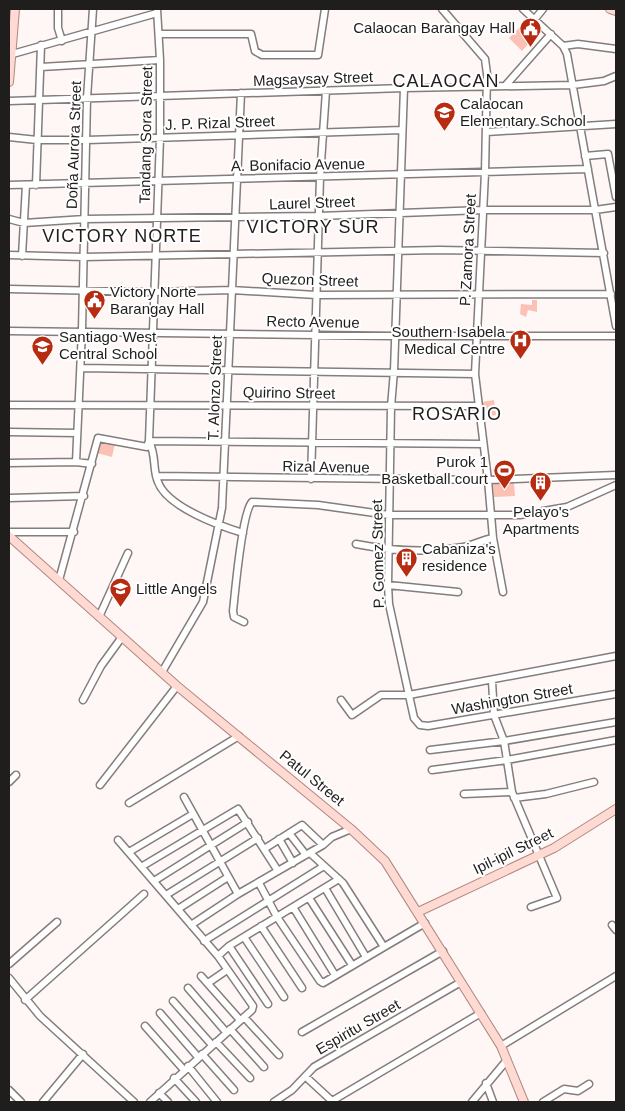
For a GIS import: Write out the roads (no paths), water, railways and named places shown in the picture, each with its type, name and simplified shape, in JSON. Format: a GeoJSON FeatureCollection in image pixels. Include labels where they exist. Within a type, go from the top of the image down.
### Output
{"type":"FeatureCollection","features":[{"type":"Feature","properties":{"kind":"main road"},"geometry":{"type":"LineString","coordinates":[[9,82],[15,9]]}},
{"type":"Feature","properties":{"kind":"main road"},"geometry":{"type":"LineString","coordinates":[[610,9],[616,11]]}},
{"type":"Feature","properties":{"kind":"main road","name":"Patul Street"},"geometry":{"type":"LineString","coordinates":[[9,534],[177,686],[351,828],[385,861],[501,1046],[524,1102]]}},
{"type":"Feature","properties":{"kind":"main road","name":"Ipil-ipil Street"},"geometry":{"type":"LineString","coordinates":[[418,912],[538,856],[616,809]]}},
{"type":"Feature","properties":{"kind":"street"},"geometry":{"type":"LineString","coordinates":[[58,9],[58,28],[62,40]]}},
{"type":"Feature","properties":{"kind":"street","name":"Doña Aurora Street"},"geometry":{"type":"LineString","coordinates":[[76,462],[81,368],[87,98],[93,9]]}},
{"type":"Feature","properties":{"kind":"street"},"geometry":{"type":"LineString","coordinates":[[159,34],[251,34],[255,51],[262,55],[318,55],[326,9]]}},
{"type":"Feature","properties":{"kind":"street","name":"P. Zamora Street"},"geometry":{"type":"LineString","coordinates":[[442,9],[485,59],[487,132],[475,374],[493,538],[503,592]]}},
{"type":"Feature","properties":{"kind":"street"},"geometry":{"type":"LineString","coordinates":[[523,9],[563,46],[574,86],[616,326]]}},
{"type":"Feature","properties":{"kind":"street"},"geometry":{"type":"LineString","coordinates":[[534,20],[544,9]]}},
{"type":"Feature","properties":{"kind":"street"},"geometry":{"type":"LineString","coordinates":[[11,54],[157,11]]}},
{"type":"Feature","properties":{"kind":"street","name":"Tandang Sora Street"},"geometry":{"type":"LineString","coordinates":[[156,476],[155,453],[149,441],[149,404],[161,96],[157,11]]}},
{"type":"Feature","properties":{"kind":"street"},"geometry":{"type":"LineString","coordinates":[[505,86],[550,34]]}},
{"type":"Feature","properties":{"kind":"street"},"geometry":{"type":"LineString","coordinates":[[563,46],[578,44],[616,49]]}},
{"type":"Feature","properties":{"kind":"street"},"geometry":{"type":"LineString","coordinates":[[36,185],[38,101],[42,45]]}},
{"type":"Feature","properties":{"kind":"street"},"geometry":{"type":"LineString","coordinates":[[41,67],[160,60]]}},
{"type":"Feature","properties":{"kind":"street","name":"Magsaysay Street"},"geometry":{"type":"LineString","coordinates":[[9,101],[404,88],[574,86],[604,81],[616,76]]}},
{"type":"Feature","properties":{"kind":"street","name":"P. Gomez Street"},"geometry":{"type":"LineString","coordinates":[[404,88],[394,371],[391,407],[388,586],[389,604],[414,718]]}},
{"type":"Feature","properties":{"kind":"street"},"geometry":{"type":"LineString","coordinates":[[311,479],[320,177],[326,91]]}},
{"type":"Feature","properties":{"kind":"street","name":"T. Alonzo Street"},"geometry":{"type":"LineString","coordinates":[[162,672],[203,602],[219,526],[228,405],[237,134],[241,93]]}},
{"type":"Feature","properties":{"kind":"street"},"geometry":{"type":"LineString","coordinates":[[487,132],[616,124]]}},
{"type":"Feature","properties":{"kind":"street","name":"J. P. Rizal Street"},"geometry":{"type":"LineString","coordinates":[[9,137],[37,140],[87,140],[402,130]]}},
{"type":"Feature","properties":{"kind":"street"},"geometry":{"type":"LineString","coordinates":[[585,156],[608,154],[616,197]]}},
{"type":"Feature","properties":{"kind":"street","name":"A. Bonifacio Avenue"},"geometry":{"type":"LineString","coordinates":[[9,185],[588,169]]}},
{"type":"Feature","properties":{"kind":"street"},"geometry":{"type":"LineString","coordinates":[[22,256],[26,185]]}},
{"type":"Feature","properties":{"kind":"street","name":"Laurel Street"},"geometry":{"type":"LineString","coordinates":[[9,219],[24,223],[85,219],[319,216],[483,210],[595,210],[616,207]]}},
{"type":"Feature","properties":{"kind":"street"},"geometry":{"type":"LineString","coordinates":[[9,255],[84,257],[319,254],[398,250],[604,253]]}},
{"type":"Feature","properties":{"kind":"street"},"geometry":{"type":"LineString","coordinates":[[607,272],[616,271]]}},
{"type":"Feature","properties":{"kind":"street","name":"Quezon Street"},"geometry":{"type":"LineString","coordinates":[[9,290],[154,292],[232,290],[397,295],[478,292],[611,294]]}},
{"type":"Feature","properties":{"kind":"street","name":"Recto Avenue"},"geometry":{"type":"LineString","coordinates":[[9,330],[395,336],[616,336]]}},
{"type":"Feature","properties":{"kind":"street"},"geometry":{"type":"LineString","coordinates":[[81,368],[394,371],[475,374]]}},
{"type":"Feature","properties":{"kind":"street","name":"Quirino Street"},"geometry":{"type":"LineString","coordinates":[[9,405],[478,406]]}},
{"type":"Feature","properties":{"kind":"street"},"geometry":{"type":"LineString","coordinates":[[9,432],[77,433]]}},
{"type":"Feature","properties":{"kind":"street"},"geometry":{"type":"LineString","coordinates":[[59,580],[100,438],[147,447],[149,441],[483,444]]}},
{"type":"Feature","properties":{"kind":"street"},"geometry":{"type":"LineString","coordinates":[[9,463],[76,462],[92,464]]}},
{"type":"Feature","properties":{"kind":"street"},"geometry":{"type":"LineString","coordinates":[[156,476],[158,484],[170,499],[219,526],[243,533]]}},
{"type":"Feature","properties":{"kind":"street","name":"Rizal Avenue"},"geometry":{"type":"LineString","coordinates":[[156,476],[390,480],[488,480],[616,476]]}},
{"type":"Feature","properties":{"kind":"street"},"geometry":{"type":"LineString","coordinates":[[244,622],[236,620],[233,614],[243,533],[249,506],[256,501],[318,505],[389,515],[491,516],[557,510],[580,502],[616,485]]}},
{"type":"Feature","properties":{"kind":"street"},"geometry":{"type":"LineString","coordinates":[[9,498],[84,496]]}},
{"type":"Feature","properties":{"kind":"street"},"geometry":{"type":"LineString","coordinates":[[9,534],[74,532]]}},
{"type":"Feature","properties":{"kind":"street"},"geometry":{"type":"LineString","coordinates":[[356,544],[389,550],[465,547],[493,538]]}},
{"type":"Feature","properties":{"kind":"street"},"geometry":{"type":"LineString","coordinates":[[99,617],[128,554]]}},
{"type":"Feature","properties":{"kind":"street"},"geometry":{"type":"LineString","coordinates":[[388,586],[458,592]]}},
{"type":"Feature","properties":{"kind":"street"},"geometry":{"type":"LineString","coordinates":[[83,700],[101,666],[122,637]]}},
{"type":"Feature","properties":{"kind":"street"},"geometry":{"type":"LineString","coordinates":[[341,700],[352,715],[381,695],[409,695],[492,681],[616,656]]}},
{"type":"Feature","properties":{"kind":"street"},"geometry":{"type":"LineString","coordinates":[[492,681],[494,715],[504,741],[513,795],[557,898],[531,906]]}},
{"type":"Feature","properties":{"kind":"street"},"geometry":{"type":"LineString","coordinates":[[100,785],[177,686]]}},
{"type":"Feature","properties":{"kind":"street","name":"Washington Street"},"geometry":{"type":"LineString","coordinates":[[414,718],[420,725],[428,726],[616,694]]}},
{"type":"Feature","properties":{"kind":"street"},"geometry":{"type":"LineString","coordinates":[[430,750],[504,741],[616,722]]}},
{"type":"Feature","properties":{"kind":"street"},"geometry":{"type":"LineString","coordinates":[[129,803],[239,736]]}},
{"type":"Feature","properties":{"kind":"street"},"geometry":{"type":"LineString","coordinates":[[432,770],[507,760],[616,740]]}},
{"type":"Feature","properties":{"kind":"street"},"geometry":{"type":"LineString","coordinates":[[9,782],[16,775]]}},
{"type":"Feature","properties":{"kind":"street"},"geometry":{"type":"LineString","coordinates":[[464,794],[546,794],[594,782]]}},
{"type":"Feature","properties":{"kind":"street"},"geometry":{"type":"LineString","coordinates":[[184,797],[238,894]]}},
{"type":"Feature","properties":{"kind":"street"},"geometry":{"type":"LineString","coordinates":[[141,867],[236,809],[248,822],[278,871]]}},
{"type":"Feature","properties":{"kind":"street"},"geometry":{"type":"LineString","coordinates":[[129,852],[193,814]]}},
{"type":"Feature","properties":{"kind":"street"},"geometry":{"type":"LineString","coordinates":[[154,881],[248,822]]}},
{"type":"Feature","properties":{"kind":"street"},"geometry":{"type":"LineString","coordinates":[[264,848],[304,825],[326,843]]}},
{"type":"Feature","properties":{"kind":"street"},"geometry":{"type":"LineString","coordinates":[[192,925],[238,894],[308,854],[334,836],[351,828]]}},
{"type":"Feature","properties":{"kind":"street"},"geometry":{"type":"LineString","coordinates":[[289,833],[308,854],[324,866],[348,889],[384,947]]}},
{"type":"Feature","properties":{"kind":"street"},"geometry":{"type":"LineString","coordinates":[[166,895],[258,838]]}},
{"type":"Feature","properties":{"kind":"street"},"geometry":{"type":"LineString","coordinates":[[279,839],[293,863]]}},
{"type":"Feature","properties":{"kind":"street"},"geometry":{"type":"LineString","coordinates":[[118,840],[218,956],[252,1006],[252,1010],[174,1078],[150,1102]]}},
{"type":"Feature","properties":{"kind":"street"},"geometry":{"type":"LineString","coordinates":[[204,941],[324,866]]}},
{"type":"Feature","properties":{"kind":"street"},"geometry":{"type":"LineString","coordinates":[[178,909],[228,877]]}},
{"type":"Feature","properties":{"kind":"street"},"geometry":{"type":"LineString","coordinates":[[218,956],[228,946],[338,879]]}},
{"type":"Feature","properties":{"kind":"street"},"geometry":{"type":"LineString","coordinates":[[259,883],[277,917],[323,983],[425,923]]}},
{"type":"Feature","properties":{"kind":"street"},"geometry":{"type":"LineString","coordinates":[[325,888],[366,957]]}},
{"type":"Feature","properties":{"kind":"street"},"geometry":{"type":"LineString","coordinates":[[25,1000],[144,894]]}},
{"type":"Feature","properties":{"kind":"street"},"geometry":{"type":"LineString","coordinates":[[309,898],[352,965]]}},
{"type":"Feature","properties":{"kind":"street"},"geometry":{"type":"LineString","coordinates":[[293,907],[335,975]]}},
{"type":"Feature","properties":{"kind":"street"},"geometry":{"type":"LineString","coordinates":[[9,964],[57,922]]}},
{"type":"Feature","properties":{"kind":"street"},"geometry":{"type":"LineString","coordinates":[[261,926],[302,988]]}},
{"type":"Feature","properties":{"kind":"street"},"geometry":{"type":"LineString","coordinates":[[244,936],[284,996]]}},
{"type":"Feature","properties":{"kind":"street"},"geometry":{"type":"LineString","coordinates":[[228,946],[268,1004]]}},
{"type":"Feature","properties":{"kind":"street"},"geometry":{"type":"LineString","coordinates":[[302,1032],[443,951]]}},
{"type":"Feature","properties":{"kind":"street"},"geometry":{"type":"LineString","coordinates":[[208,983],[227,970]]}},
{"type":"Feature","properties":{"kind":"street"},"geometry":{"type":"LineString","coordinates":[[201,976],[279,1056]]}},
{"type":"Feature","properties":{"kind":"street"},"geometry":{"type":"LineString","coordinates":[[501,1046],[616,976]]}},
{"type":"Feature","properties":{"kind":"street"},"geometry":{"type":"LineString","coordinates":[[9,978],[25,1000],[134,1102]]}},
{"type":"Feature","properties":{"kind":"street","name":"Espiritu Street"},"geometry":{"type":"LineString","coordinates":[[274,1102],[292,1090],[314,1067],[461,982]]}},
{"type":"Feature","properties":{"kind":"street"},"geometry":{"type":"LineString","coordinates":[[188,988],[264,1067]]}},
{"type":"Feature","properties":{"kind":"street"},"geometry":{"type":"LineString","coordinates":[[172,1001],[250,1078]]}},
{"type":"Feature","properties":{"kind":"street"},"geometry":{"type":"LineString","coordinates":[[160,1013],[234,1090]]}},
{"type":"Feature","properties":{"kind":"street"},"geometry":{"type":"LineString","coordinates":[[306,1077],[332,1101],[481,1013]]}},
{"type":"Feature","properties":{"kind":"street"},"geometry":{"type":"LineString","coordinates":[[145,1026],[216,1102]]}},
{"type":"Feature","properties":{"kind":"street"},"geometry":{"type":"LineString","coordinates":[[43,1102],[83,1054]]}},
{"type":"Feature","properties":{"kind":"street"},"geometry":{"type":"LineString","coordinates":[[472,1102],[507,1060]]}},
{"type":"Feature","properties":{"kind":"street"},"geometry":{"type":"LineString","coordinates":[[174,1078],[196,1102]]}},
{"type":"Feature","properties":{"kind":"street"},"geometry":{"type":"LineString","coordinates":[[486,1083],[493,1102]]}},
{"type":"Feature","properties":{"kind":"street"},"geometry":{"type":"LineString","coordinates":[[543,1102],[564,1089],[578,1091],[589,1084]]}},
{"type":"Feature","properties":{"kind":"street"},"geometry":{"type":"LineString","coordinates":[[9,1090],[21,1102]]}},
{"type":"Feature","properties":{"kind":"street"},"geometry":{"type":"LineString","coordinates":[[159,1093],[168,1102]]}},
{"type":"Feature","properties":{"kind":"street"},"geometry":{"type":"LineString","coordinates":[[123,1102],[124,1094]]}},
{"type":"Feature","properties":{"kind":"place","name":"Calaocan Barangay Hall"},"geometry":{"type":"Point","coordinates":[531,47]}},
{"type":"Feature","properties":{"kind":"place","name":"Calaocan Elementary School"},"geometry":{"type":"Point","coordinates":[444,132]}},
{"type":"Feature","properties":{"kind":"place","name":"Victory Norte Barangay Hall"},"geometry":{"type":"Point","coordinates":[94,320]}},
{"type":"Feature","properties":{"kind":"place","name":"Southern Isabela Medical Centre"},"geometry":{"type":"Point","coordinates":[521,360]}},
{"type":"Feature","properties":{"kind":"place","name":"Santiago West Central School"},"geometry":{"type":"Point","coordinates":[43,365]}},
{"type":"Feature","properties":{"kind":"place","name":"Purok 1 Basketball court"},"geometry":{"type":"Point","coordinates":[504,490]}},
{"type":"Feature","properties":{"kind":"place","name":"Pelayo's Apartments"},"geometry":{"type":"Point","coordinates":[541,502]}},
{"type":"Feature","properties":{"kind":"place","name":"Cabaniza's residence"},"geometry":{"type":"Point","coordinates":[406,577]}},
{"type":"Feature","properties":{"kind":"place","name":"Little Angels"},"geometry":{"type":"Point","coordinates":[120,608]}},
{"type":"Feature","properties":{"kind":"district","name":"CALAOCAN"},"geometry":{"type":"Point","coordinates":[446,81]}},
{"type":"Feature","properties":{"kind":"district","name":"VICTORY SUR"},"geometry":{"type":"Point","coordinates":[313,227]}},
{"type":"Feature","properties":{"kind":"district","name":"VICTORY NORTE"},"geometry":{"type":"Point","coordinates":[122,236]}},
{"type":"Feature","properties":{"kind":"district","name":"ROSARIO"},"geometry":{"type":"Point","coordinates":[457,414]}}]}
